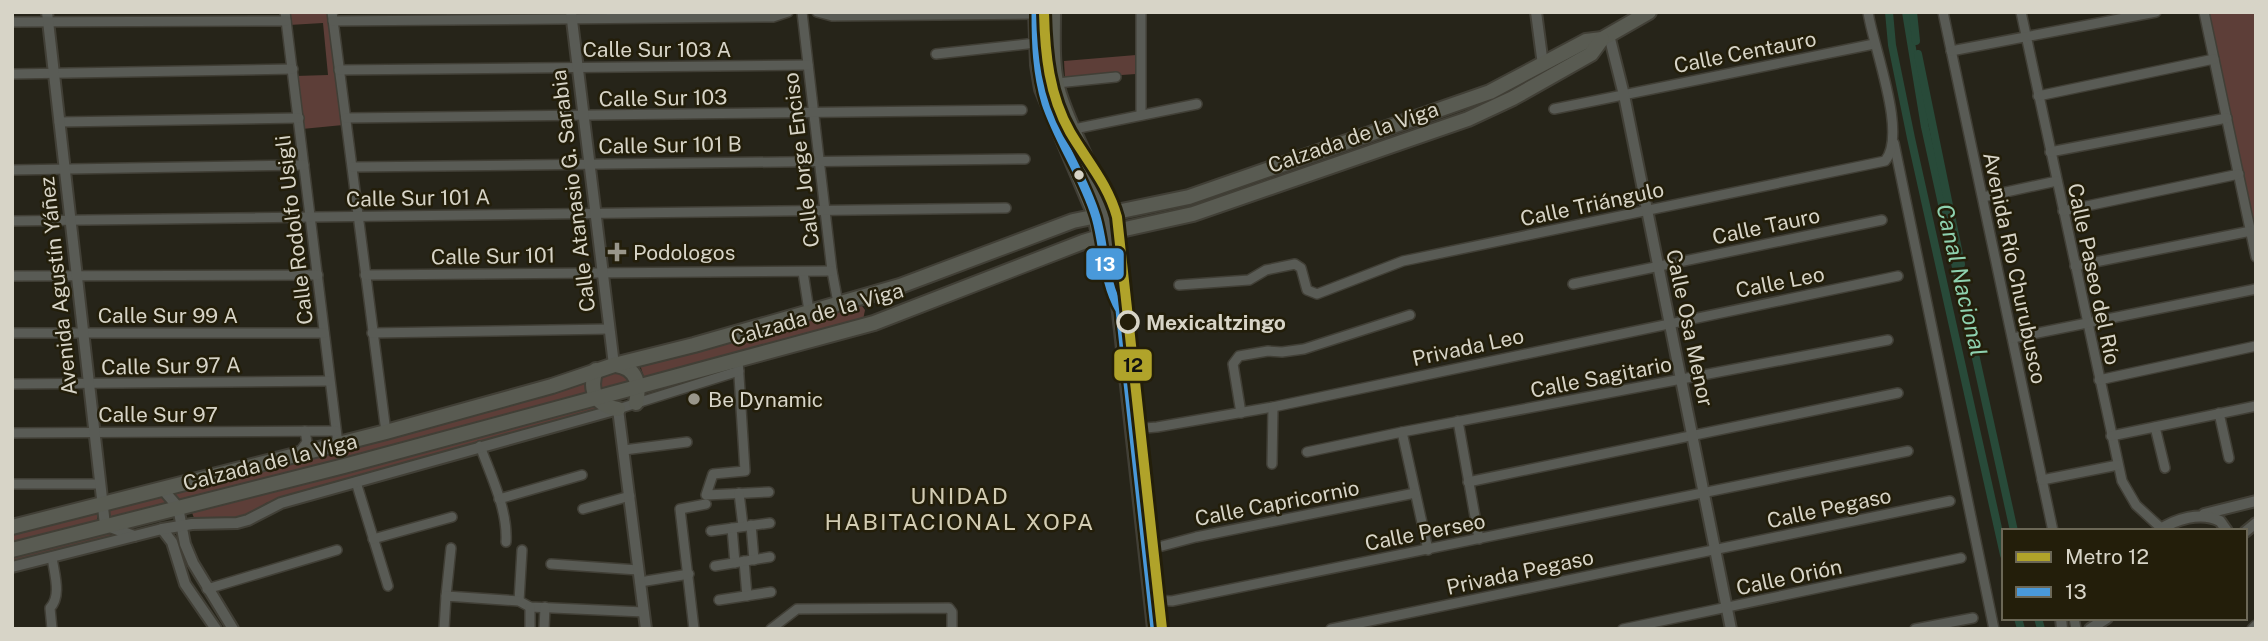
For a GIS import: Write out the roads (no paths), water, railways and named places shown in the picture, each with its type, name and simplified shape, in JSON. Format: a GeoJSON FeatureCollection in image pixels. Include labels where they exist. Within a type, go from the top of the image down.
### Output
{"type":"FeatureCollection","features":[{"type":"Feature","properties":{"kind":"main road"},"geometry":{"type":"LineString","coordinates":[[1052,12],[1057,83],[1102,214],[1120,310],[1155,629]]}},
{"type":"Feature","properties":{"kind":"main road","name":"Calzada de la Viga"},"geometry":{"type":"LineString","coordinates":[[12,527],[299,453],[337,438],[386,432],[552,386],[596,370],[900,286],[1049,229],[1102,214],[1189,197],[1468,101],[1509,83],[1586,41],[1605,37],[1649,12]]}},
{"type":"Feature","properties":{"kind":"main road"},"geometry":{"type":"LineString","coordinates":[[1036,13],[1042,89],[1093,190]]}},
{"type":"Feature","properties":{"kind":"main road","name":"Calzada de la Viga"},"geometry":{"type":"LineString","coordinates":[[12,550],[638,386],[739,365],[874,323],[1106,234],[1193,214],[1490,110],[1591,54],[1605,37]]}},
{"type":"Feature","properties":{"kind":"main road"},"geometry":{"type":"LineString","coordinates":[[1244,178],[1250,195]]}},
{"type":"Feature","properties":{"kind":"main road"},"geometry":{"type":"LineString","coordinates":[[1049,229],[1083,242]]}},
{"type":"Feature","properties":{"kind":"main road"},"geometry":{"type":"LineString","coordinates":[[614,365],[623,366],[633,373],[638,386],[636,403]]}},
{"type":"Feature","properties":{"kind":"main road"},"geometry":{"type":"LineString","coordinates":[[596,370],[593,383],[595,397],[602,405],[618,409]]}},
{"type":"Feature","properties":{"kind":"street"},"geometry":{"type":"LineString","coordinates":[[386,432],[333,17],[773,17],[788,12]]}},
{"type":"Feature","properties":{"kind":"street","name":"Calle Jorge Enciso"},"geometry":{"type":"LineString","coordinates":[[802,12],[838,303]]}},
{"type":"Feature","properties":{"kind":"street"},"geometry":{"type":"LineString","coordinates":[[817,12],[832,16],[1036,13]]}},
{"type":"Feature","properties":{"kind":"street"},"geometry":{"type":"LineString","coordinates":[[1141,12],[1141,116]]}},
{"type":"Feature","properties":{"kind":"street"},"geometry":{"type":"LineString","coordinates":[[1536,12],[1543,65]]}},
{"type":"Feature","properties":{"kind":"street"},"geometry":{"type":"LineString","coordinates":[[1868,12],[1994,629]]}},
{"type":"Feature","properties":{"kind":"street","name":"Avenida Río Churubusco"},"geometry":{"type":"LineString","coordinates":[[1943,12],[2053,529]]}},
{"type":"Feature","properties":{"kind":"street","name":"Calle Paseo del Río"},"geometry":{"type":"LineString","coordinates":[[2021,12],[2118,465],[2128,495],[2160,529]]}},
{"type":"Feature","properties":{"kind":"street"},"geometry":{"type":"LineString","coordinates":[[1951,51],[2156,12]]}},
{"type":"Feature","properties":{"kind":"street"},"geometry":{"type":"LineString","coordinates":[[2204,12],[2256,257]]}},
{"type":"Feature","properties":{"kind":"street","name":"Calle Atanasio G. Sarabia"},"geometry":{"type":"LineString","coordinates":[[571,15],[614,365]]}},
{"type":"Feature","properties":{"kind":"street"},"geometry":{"type":"LineString","coordinates":[[12,22],[47,17],[286,17]]}},
{"type":"Feature","properties":{"kind":"street","name":"Avenida Agustín Yáñez"},"geometry":{"type":"LineString","coordinates":[[47,17],[105,526]]}},
{"type":"Feature","properties":{"kind":"street","name":"Calle Rodolfo Usigli"},"geometry":{"type":"LineString","coordinates":[[286,17],[337,438]]}},
{"type":"Feature","properties":{"kind":"street","name":"Calle Osa Menor"},"geometry":{"type":"LineString","coordinates":[[1605,37],[1624,95],[1731,629]]}},
{"type":"Feature","properties":{"kind":"street"},"geometry":{"type":"LineString","coordinates":[[936,54],[1037,43]]}},
{"type":"Feature","properties":{"kind":"street","name":"Calle Centauro"},"geometry":{"type":"LineString","coordinates":[[1554,109],[1874,44]]}},
{"type":"Feature","properties":{"kind":"street"},"geometry":{"type":"LineString","coordinates":[[2038,96],[2214,59]]}},
{"type":"Feature","properties":{"kind":"street","name":"Calle Sur 103 A"},"geometry":{"type":"LineString","coordinates":[[339,70],[808,65]]}},
{"type":"Feature","properties":{"kind":"street"},"geometry":{"type":"LineString","coordinates":[[12,74],[293,69]]}},
{"type":"Feature","properties":{"kind":"street"},"geometry":{"type":"LineString","coordinates":[[1057,83],[1116,77]]}},
{"type":"Feature","properties":{"kind":"street"},"geometry":{"type":"LineString","coordinates":[[1074,129],[1197,104]]}},
{"type":"Feature","properties":{"kind":"street","name":"Calle Sur 103"},"geometry":{"type":"LineString","coordinates":[[346,118],[1022,110]]}},
{"type":"Feature","properties":{"kind":"street"},"geometry":{"type":"LineString","coordinates":[[59,122],[299,118]]}},
{"type":"Feature","properties":{"kind":"street"},"geometry":{"type":"LineString","coordinates":[[2050,152],[2227,118]]}},
{"type":"Feature","properties":{"kind":"street","name":"Calle Triángulo"},"geometry":{"type":"LineString","coordinates":[[1179,285],[1249,280],[1266,270],[1295,264],[1301,268],[1307,290],[1317,294],[1403,261],[1885,161],[1893,141]]}},
{"type":"Feature","properties":{"kind":"street","name":"Calle Sur 101 B"},"geometry":{"type":"LineString","coordinates":[[353,167],[1025,159]]}},
{"type":"Feature","properties":{"kind":"street"},"geometry":{"type":"LineString","coordinates":[[12,170],[304,165]]}},
{"type":"Feature","properties":{"kind":"street"},"geometry":{"type":"LineString","coordinates":[[2063,211],[2239,174]]}},
{"type":"Feature","properties":{"kind":"street"},"geometry":{"type":"LineString","coordinates":[[1983,197],[2057,181]]}},
{"type":"Feature","properties":{"kind":"street","name":"Calle Sur 101 A"},"geometry":{"type":"LineString","coordinates":[[12,221],[1006,208]]}},
{"type":"Feature","properties":{"kind":"street","name":"Calle Tauro"},"geometry":{"type":"LineString","coordinates":[[1573,284],[1882,220]]}},
{"type":"Feature","properties":{"kind":"street"},"geometry":{"type":"LineString","coordinates":[[2075,266],[2250,231]]}},
{"type":"Feature","properties":{"kind":"street"},"geometry":{"type":"LineString","coordinates":[[803,271],[809,311]]}},
{"type":"Feature","properties":{"kind":"street","name":"Calle Sur 101"},"geometry":{"type":"LineString","coordinates":[[365,275],[832,271]]}},
{"type":"Feature","properties":{"kind":"street"},"geometry":{"type":"LineString","coordinates":[[12,276],[318,275]]}},
{"type":"Feature","properties":{"kind":"street","name":"Calle Leo"},"geometry":{"type":"LineString","coordinates":[[1669,323],[1898,276]]}},
{"type":"Feature","properties":{"kind":"street"},"geometry":{"type":"LineString","coordinates":[[2013,338],[2256,289]]}},
{"type":"Feature","properties":{"kind":"street"},"geometry":{"type":"LineString","coordinates":[[1241,413],[1233,369],[1235,358],[1268,351],[1304,349],[1410,315]]}},
{"type":"Feature","properties":{"kind":"street","name":"Privada Leo"},"geometry":{"type":"LineString","coordinates":[[1133,429],[1273,407],[1669,323]]}},
{"type":"Feature","properties":{"kind":"street"},"geometry":{"type":"LineString","coordinates":[[372,333],[609,329]]}},
{"type":"Feature","properties":{"kind":"street","name":"Calle Sur 99 A"},"geometry":{"type":"LineString","coordinates":[[12,333],[324,333]]}},
{"type":"Feature","properties":{"kind":"street","name":"Calle Sagitario"},"geometry":{"type":"LineString","coordinates":[[1307,452],[1888,340]]}},
{"type":"Feature","properties":{"kind":"street"},"geometry":{"type":"LineString","coordinates":[[2099,380],[2256,346]]}},
{"type":"Feature","properties":{"kind":"street"},"geometry":{"type":"LineString","coordinates":[[706,499],[713,474],[745,471],[739,365]]}},
{"type":"Feature","properties":{"kind":"street","name":"Calzada de la Viga"},"geometry":{"type":"LineString","coordinates":[[12,567],[162,529],[237,523],[281,503],[618,409],[739,365]]}},
{"type":"Feature","properties":{"kind":"street","name":"Calle Sur 97 A"},"geometry":{"type":"LineString","coordinates":[[12,384],[329,381]]}},
{"type":"Feature","properties":{"kind":"street"},"geometry":{"type":"LineString","coordinates":[[1468,482],[1898,393]]}},
{"type":"Feature","properties":{"kind":"street"},"geometry":{"type":"LineString","coordinates":[[2111,436],[2256,406]]}},
{"type":"Feature","properties":{"kind":"street"},"geometry":{"type":"LineString","coordinates":[[1272,464],[1273,407]]}},
{"type":"Feature","properties":{"kind":"street"},"geometry":{"type":"LineString","coordinates":[[618,409],[646,629]]}},
{"type":"Feature","properties":{"kind":"street"},"geometry":{"type":"LineString","coordinates":[[2220,413],[2229,458]]}},
{"type":"Feature","properties":{"kind":"street"},"geometry":{"type":"LineString","coordinates":[[1458,421],[1479,539]]}},
{"type":"Feature","properties":{"kind":"street"},"geometry":{"type":"LineString","coordinates":[[2155,427],[2165,468]]}},
{"type":"Feature","properties":{"kind":"street"},"geometry":{"type":"LineString","coordinates":[[299,453],[307,442],[305,432]]}},
{"type":"Feature","properties":{"kind":"street","name":"Calle Sur 97"},"geometry":{"type":"LineString","coordinates":[[12,433],[305,432],[337,438]]}},
{"type":"Feature","properties":{"kind":"street"},"geometry":{"type":"LineString","coordinates":[[1402,432],[1428,550]]}},
{"type":"Feature","properties":{"kind":"street"},"geometry":{"type":"LineString","coordinates":[[624,450],[687,442]]}},
{"type":"Feature","properties":{"kind":"street"},"geometry":{"type":"LineString","coordinates":[[480,446],[499,499],[507,530],[506,542]]}},
{"type":"Feature","properties":{"kind":"street","name":"Calle Perseo"},"geometry":{"type":"LineString","coordinates":[[1152,600],[1172,601],[1908,451]]}},
{"type":"Feature","properties":{"kind":"street"},"geometry":{"type":"LineString","coordinates":[[2042,480],[2118,465]]}},
{"type":"Feature","properties":{"kind":"street"},"geometry":{"type":"LineString","coordinates":[[499,499],[582,475]]}},
{"type":"Feature","properties":{"kind":"street"},"geometry":{"type":"LineString","coordinates":[[356,482],[388,586]]}},
{"type":"Feature","properties":{"kind":"street"},"geometry":{"type":"LineString","coordinates":[[12,484],[100,484]]}},
{"type":"Feature","properties":{"kind":"street"},"geometry":{"type":"LineString","coordinates":[[158,489],[165,492],[178,507],[185,544],[193,564],[233,629]]}},
{"type":"Feature","properties":{"kind":"street"},"geometry":{"type":"LineString","coordinates":[[694,629],[680,509],[706,499],[738,493],[769,492]]}},
{"type":"Feature","properties":{"kind":"street"},"geometry":{"type":"LineString","coordinates":[[738,493],[747,526],[744,561],[747,596]]}},
{"type":"Feature","properties":{"kind":"street","name":"Calle Capricornio"},"geometry":{"type":"LineString","coordinates":[[1147,550],[1171,542],[1415,493]]}},
{"type":"Feature","properties":{"kind":"street"},"geometry":{"type":"LineString","coordinates":[[583,509],[630,496]]}},
{"type":"Feature","properties":{"kind":"street","name":"Calle Pegaso"},"geometry":{"type":"LineString","coordinates":[[1715,550],[1950,501]]}},
{"type":"Feature","properties":{"kind":"street"},"geometry":{"type":"LineString","coordinates":[[2160,529],[2198,515],[2256,501]]}},
{"type":"Feature","properties":{"kind":"street"},"geometry":{"type":"LineString","coordinates":[[2198,515],[2220,521],[2226,529]]}},
{"type":"Feature","properties":{"kind":"street"},"geometry":{"type":"LineString","coordinates":[[373,539],[452,517]]}},
{"type":"Feature","properties":{"kind":"street"},"geometry":{"type":"LineString","coordinates":[[711,531],[770,523]]}},
{"type":"Feature","properties":{"kind":"street"},"geometry":{"type":"LineString","coordinates":[[105,526],[134,536]]}},
{"type":"Feature","properties":{"kind":"street"},"geometry":{"type":"LineString","coordinates":[[732,528],[744,561]]}},
{"type":"Feature","properties":{"kind":"street"},"geometry":{"type":"LineString","coordinates":[[162,529],[172,542],[185,584],[216,629]]}},
{"type":"Feature","properties":{"kind":"street"},"geometry":{"type":"LineString","coordinates":[[444,629],[451,548]]}},
{"type":"Feature","properties":{"kind":"street"},"geometry":{"type":"LineString","coordinates":[[207,589],[337,550]]}},
{"type":"Feature","properties":{"kind":"street"},"geometry":{"type":"LineString","coordinates":[[519,601],[522,550]]}},
{"type":"Feature","properties":{"kind":"street","name":"Privada Pegaso"},"geometry":{"type":"LineString","coordinates":[[1331,629],[1715,550]]}},
{"type":"Feature","properties":{"kind":"street"},"geometry":{"type":"LineString","coordinates":[[51,629],[50,608],[55,603],[57,592],[52,557]]}},
{"type":"Feature","properties":{"kind":"street"},"geometry":{"type":"LineString","coordinates":[[715,566],[770,557]]}},
{"type":"Feature","properties":{"kind":"street","name":"Calle Orión"},"geometry":{"type":"LineString","coordinates":[[1623,629],[1961,558]]}},
{"type":"Feature","properties":{"kind":"street"},"geometry":{"type":"LineString","coordinates":[[551,564],[639,576],[689,574]]}},
{"type":"Feature","properties":{"kind":"street"},"geometry":{"type":"LineString","coordinates":[[719,600],[771,592]]}},
{"type":"Feature","properties":{"kind":"street"},"geometry":{"type":"LineString","coordinates":[[446,597],[519,601],[530,607],[644,611]]}},
{"type":"Feature","properties":{"kind":"street"},"geometry":{"type":"LineString","coordinates":[[530,607],[530,629]]}},
{"type":"Feature","properties":{"kind":"street"},"geometry":{"type":"LineString","coordinates":[[544,629],[545,607]]}},
{"type":"Feature","properties":{"kind":"street"},"geometry":{"type":"LineString","coordinates":[[774,628],[797,610],[949,608],[952,629]]}},
{"type":"Feature","properties":{"kind":"street"},"geometry":{"type":"LineString","coordinates":[[1915,629],[1973,618]]}},
{"type":"Feature","properties":{"kind":"waterway","name":"Canal Nacional"},"geometry":{"type":"LineString","coordinates":[[1889,12],[1892,45],[1911,138],[2002,546]]}},
{"type":"Feature","properties":{"kind":"waterway","name":"Canal Nacional"},"geometry":{"type":"LineString","coordinates":[[1906,12],[1925,127],[2014,529]]}},
{"type":"Feature","properties":{"kind":"waterway","name":"Canal Nacional"},"geometry":{"type":"LineString","coordinates":[[1913,12],[1916,41]]}},
{"type":"Feature","properties":{"kind":"waterway","name":"Canal Nacional"},"geometry":{"type":"LineString","coordinates":[[1918,54],[1961,264]]}},
{"type":"Feature","properties":{"kind":"waterway","name":"Canal Nacional"},"geometry":{"type":"LineString","coordinates":[[2019,620],[2021,629]]}},
{"type":"Feature","properties":{"kind":"waterway","name":"Canal Nacional"},"geometry":{"type":"LineString","coordinates":[[2039,620],[2041,629]]}},
{"type":"Feature","properties":{"kind":"metro line","name":"12"},"geometry":{"type":"LineString","coordinates":[[1044,12],[1047,59],[1057,104],[1070,132],[1103,183],[1117,217],[1162,629]]}},
{"type":"Feature","properties":{"kind":"place","name":"Podologos"},"geometry":{"type":"Point","coordinates":[617,252]}},
{"type":"Feature","properties":{"kind":"place","name":"Mexicaltzingo"},"geometry":{"type":"Point","coordinates":[1128,322]}},
{"type":"Feature","properties":{"kind":"place","name":"Be Dynamic"},"geometry":{"type":"Point","coordinates":[694,399]}},
{"type":"Feature","properties":{"kind":"district","name":"UNIDAD HABITACIONAL XOPA"},"geometry":{"type":"Point","coordinates":[960,508]}}]}
